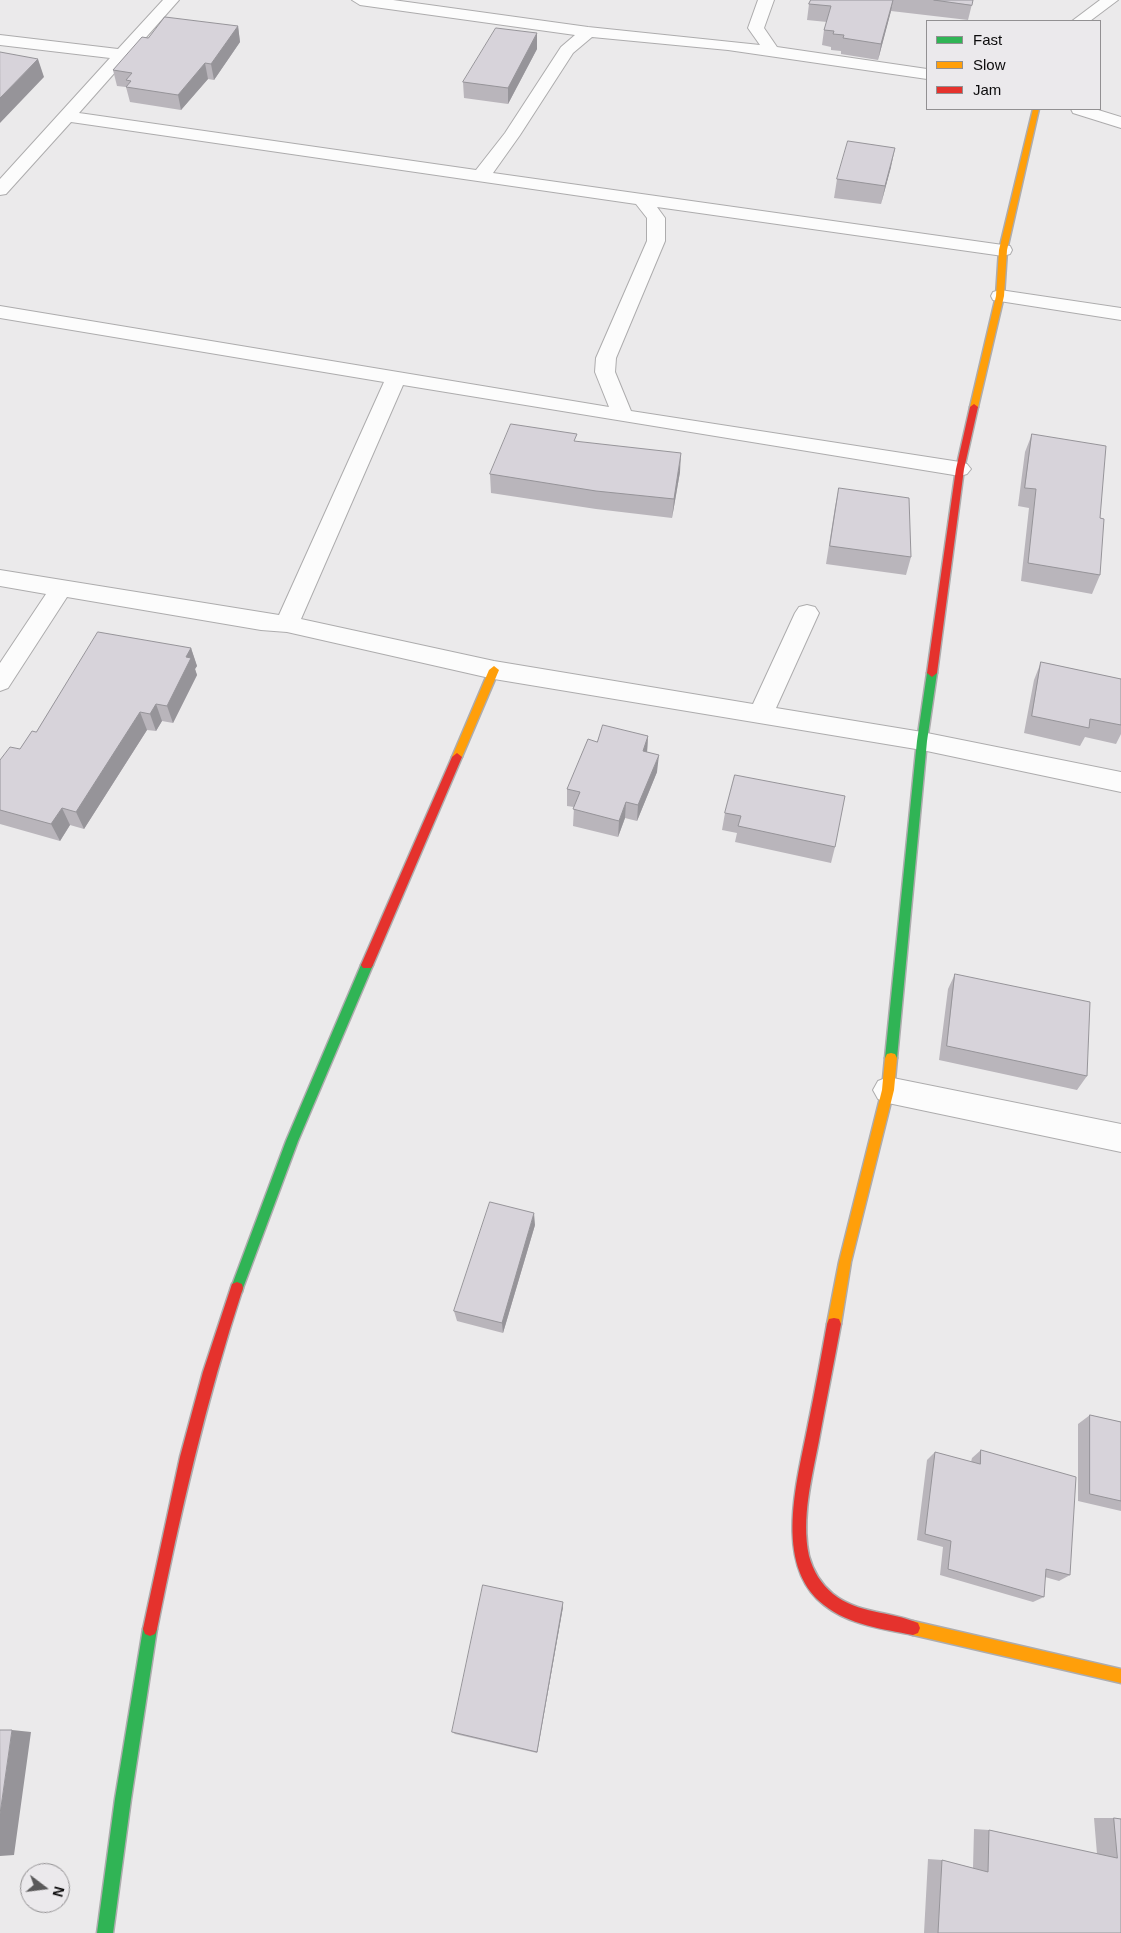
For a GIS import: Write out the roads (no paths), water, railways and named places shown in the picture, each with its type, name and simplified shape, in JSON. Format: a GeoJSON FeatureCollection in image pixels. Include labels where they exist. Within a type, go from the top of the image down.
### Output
{"type":"FeatureCollection","features":[{"type":"Feature","properties":{"kind":"street"},"geometry":{"type":"LineString","coordinates":[[0,190],[171,0]]}},
{"type":"Feature","properties":{"kind":"street"},"geometry":{"type":"LineString","coordinates":[[360,0],[588,32],[772,50],[926,74]]}},
{"type":"Feature","properties":{"kind":"street"},"geometry":{"type":"LineString","coordinates":[[728,45],[756,28],[766,0]]}},
{"type":"Feature","properties":{"kind":"street"},"geometry":{"type":"LineString","coordinates":[[1081,20],[1110,0]]}},
{"type":"Feature","properties":{"kind":"street"},"geometry":{"type":"LineString","coordinates":[[756,28],[772,50]]}},
{"type":"Feature","properties":{"kind":"street"},"geometry":{"type":"LineString","coordinates":[[482,175],[528,112],[567,50],[588,32]]}},
{"type":"Feature","properties":{"kind":"street"},"geometry":{"type":"LineString","coordinates":[[0,40],[121,54]]}},
{"type":"Feature","properties":{"kind":"street"},"geometry":{"type":"LineString","coordinates":[[1036,110],[1003,250],[1000,296],[960,469],[946,585],[922,741],[888,1090],[845,1262],[800,1509],[800,1541],[808,1578],[827,1599],[856,1615],[1121,1676]]}},
{"type":"Feature","properties":{"kind":"street"},"geometry":{"type":"LineString","coordinates":[[1082,110],[1121,123]]}},
{"type":"Feature","properties":{"kind":"street"},"geometry":{"type":"LineString","coordinates":[[66,116],[482,175],[643,201],[1003,250]]}},
{"type":"Feature","properties":{"kind":"street"},"geometry":{"type":"LineString","coordinates":[[623,416],[606,372],[606,358],[656,241],[656,218],[643,201]]}},
{"type":"Feature","properties":{"kind":"street"},"geometry":{"type":"LineString","coordinates":[[1000,296],[1121,314]]}},
{"type":"Feature","properties":{"kind":"street"},"geometry":{"type":"LineString","coordinates":[[0,312],[623,416],[960,469]]}},
{"type":"Feature","properties":{"kind":"street"},"geometry":{"type":"LineString","coordinates":[[287,624],[396,378]]}},
{"type":"Feature","properties":{"kind":"street"},"geometry":{"type":"LineString","coordinates":[[0,578],[261,622],[287,624],[494,670],[922,741],[1121,782]]}},
{"type":"Feature","properties":{"kind":"street"},"geometry":{"type":"LineString","coordinates":[[0,682],[61,589]]}},
{"type":"Feature","properties":{"kind":"street"},"geometry":{"type":"LineString","coordinates":[[761,714],[807,613]]}},
{"type":"Feature","properties":{"kind":"street"},"geometry":{"type":"LineString","coordinates":[[104,1933],[124,1775],[158,1585],[202,1399],[231,1306],[271,1192],[494,670]]}},
{"type":"Feature","properties":{"kind":"street"},"geometry":{"type":"LineString","coordinates":[[888,1090],[1121,1138]]}}]}
